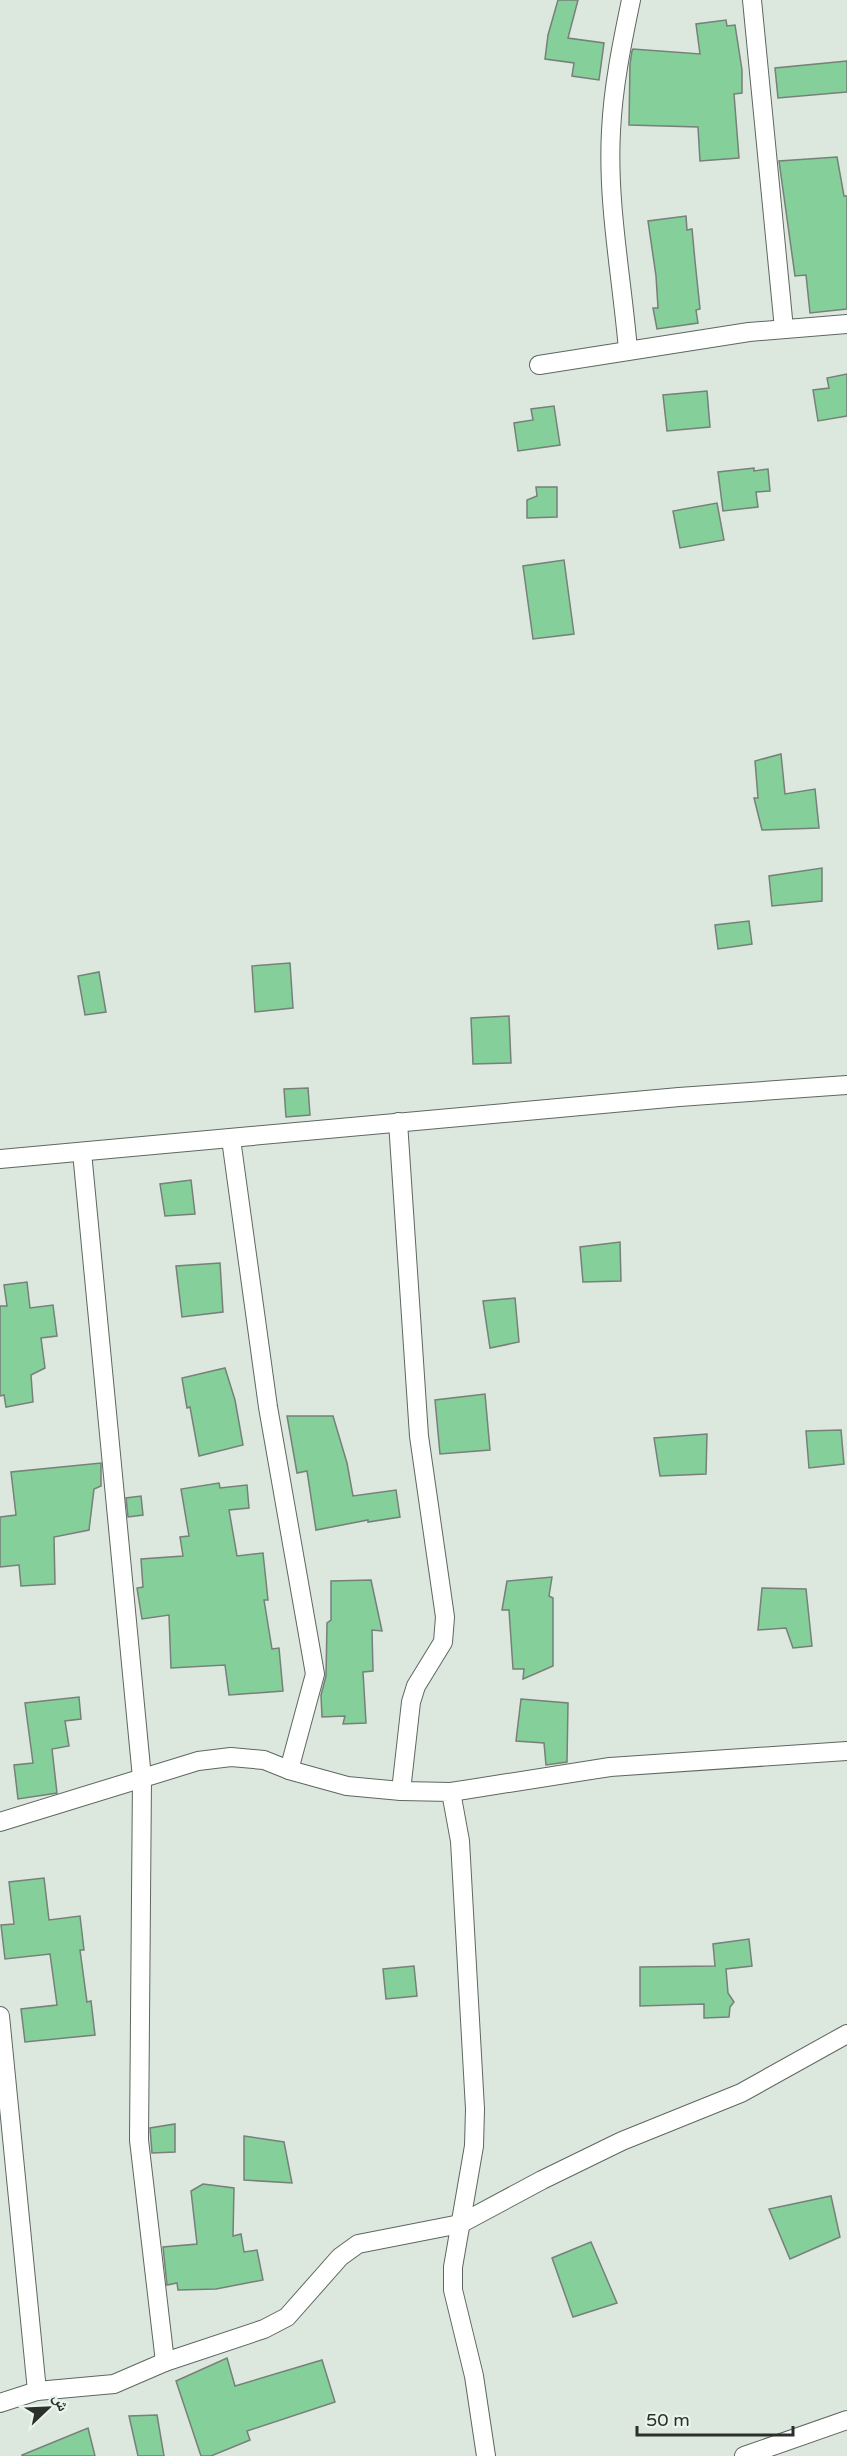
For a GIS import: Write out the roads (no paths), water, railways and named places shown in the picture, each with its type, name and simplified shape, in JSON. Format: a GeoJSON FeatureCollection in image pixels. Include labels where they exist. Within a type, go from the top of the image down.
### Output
{"type":"FeatureCollection","features":[{"type":"Feature","properties":{"kind":"street"},"geometry":{"type":"LineString","coordinates":[[628,350],[612,202],[611,131],[620,55],[631,0]]}},
{"type":"Feature","properties":{"kind":"street"},"geometry":{"type":"LineString","coordinates":[[752,0],[784,329]]}},
{"type":"Feature","properties":{"kind":"street"},"geometry":{"type":"LineString","coordinates":[[539,365],[628,350],[784,329],[847,324]]}},
{"type":"Feature","properties":{"kind":"street"},"geometry":{"type":"LineString","coordinates":[[0,1159],[680,1097],[847,1085]]}},
{"type":"Feature","properties":{"kind":"street"},"geometry":{"type":"LineString","coordinates":[[398,1122],[419,1436],[445,1617],[443,1642],[416,1686],[411,1702],[401,1791]]}},
{"type":"Feature","properties":{"kind":"street"},"geometry":{"type":"LineString","coordinates":[[231,1139],[268,1407],[315,1674],[289,1770]]}},
{"type":"Feature","properties":{"kind":"street"},"geometry":{"type":"LineString","coordinates":[[82,1152],[142,1778],[139,2140],[165,2362]]}},
{"type":"Feature","properties":{"kind":"street"},"geometry":{"type":"LineString","coordinates":[[0,1822],[198,1761],[231,1757],[264,1760],[289,1770],[347,1786],[401,1791],[451,1792],[610,1767],[847,1750]]}},
{"type":"Feature","properties":{"kind":"street"},"geometry":{"type":"LineString","coordinates":[[451,1792],[460,1841],[475,2109],[474,2146],[453,2267],[453,2290],[474,2376],[486,2456]]}},
{"type":"Feature","properties":{"kind":"street"},"geometry":{"type":"LineString","coordinates":[[0,2016],[37,2391]]}},
{"type":"Feature","properties":{"kind":"street"},"geometry":{"type":"LineString","coordinates":[[0,2403],[37,2391],[114,2384],[165,2362],[264,2329],[287,2317],[340,2257],[358,2244],[460,2224],[542,2180],[622,2142],[741,2093],[847,2034]]}},
{"type":"Feature","properties":{"kind":"street"},"geometry":{"type":"LineString","coordinates":[[744,2456],[847,2420]]}}]}
